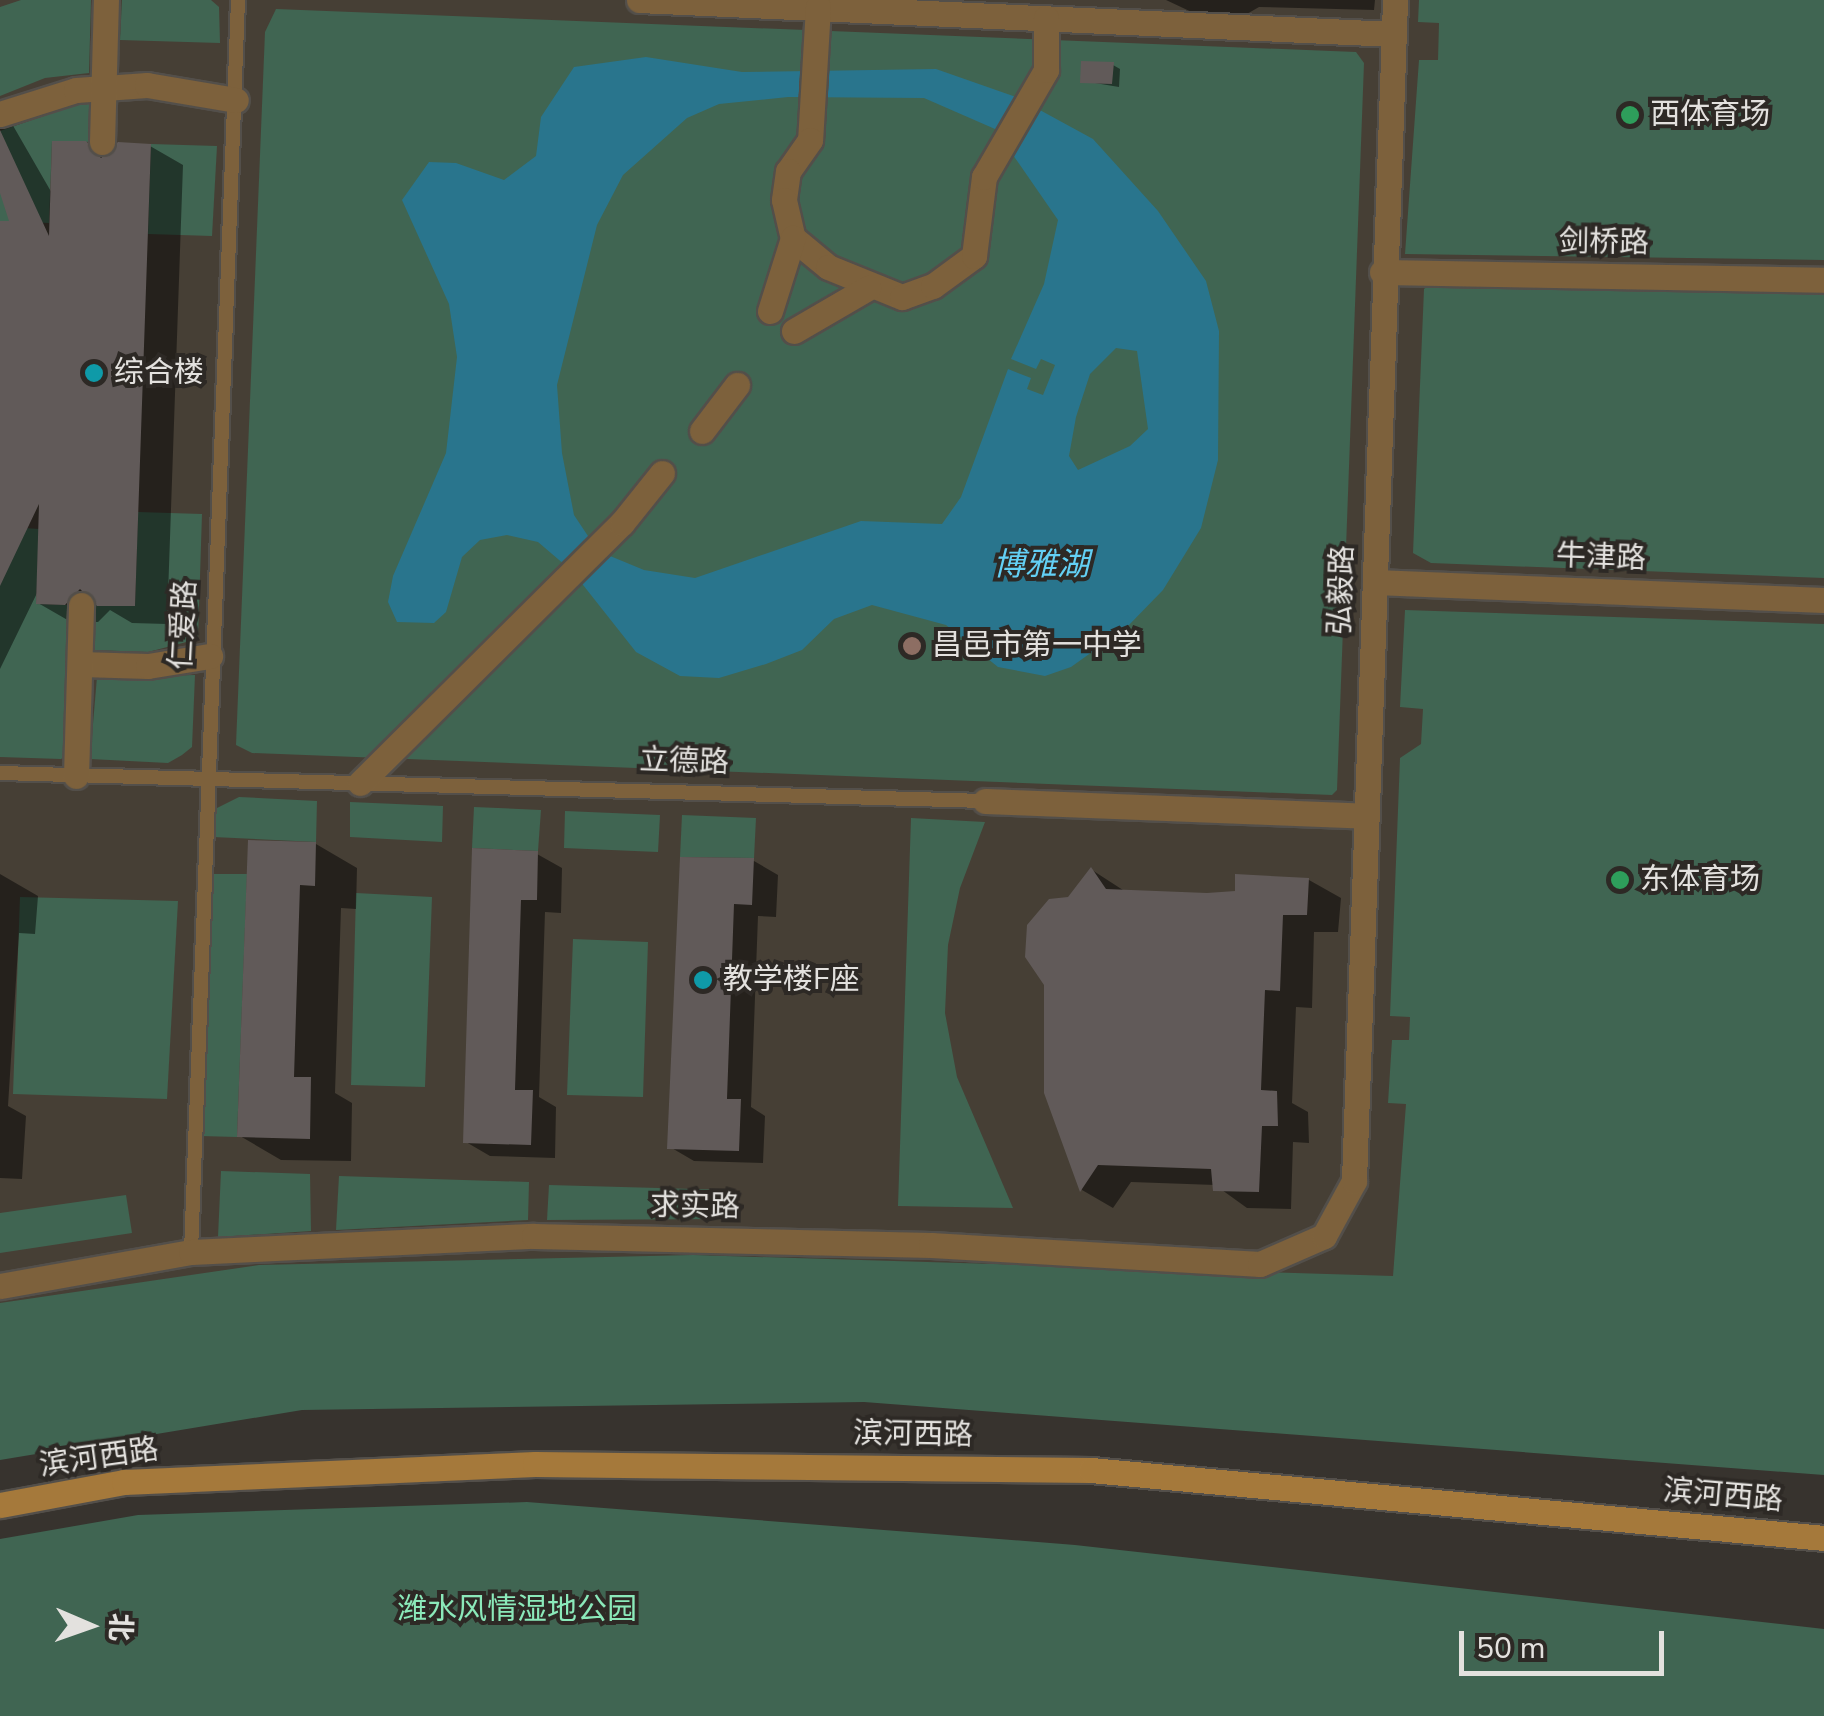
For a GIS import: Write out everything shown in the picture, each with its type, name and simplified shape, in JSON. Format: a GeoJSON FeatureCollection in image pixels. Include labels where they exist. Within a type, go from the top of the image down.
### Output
{"type":"FeatureCollection","features":[{"type":"Feature","properties":{"kind":"street"},"geometry":{"type":"LineString","coordinates":[[102,142],[106,0]]}},
{"type":"Feature","properties":{"kind":"street"},"geometry":{"type":"LineString","coordinates":[[639,0],[1394,34]]}},
{"type":"Feature","properties":{"kind":"street","name":"弘毅路"},"geometry":{"type":"LineString","coordinates":[[1354,1182],[1382,272],[1395,0]]}},
{"type":"Feature","properties":{"kind":"street"},"geometry":{"type":"LineString","coordinates":[[770,312],[793,238],[784,200],[788,171],[810,140],[818,7]]}},
{"type":"Feature","properties":{"kind":"street"},"geometry":{"type":"LineString","coordinates":[[793,238],[868,288],[902,297],[933,286],[974,256],[984,177],[1046,70],[1046,18]]}},
{"type":"Feature","properties":{"kind":"street"},"geometry":{"type":"LineString","coordinates":[[0,114],[102,88],[191,88],[236,100]]}},
{"type":"Feature","properties":{"kind":"street","name":"剑桥路"},"geometry":{"type":"LineString","coordinates":[[1382,272],[1824,280]]}},
{"type":"Feature","properties":{"kind":"street"},"geometry":{"type":"LineString","coordinates":[[794,331],[868,288]]}},
{"type":"Feature","properties":{"kind":"street"},"geometry":{"type":"LineString","coordinates":[[702,431],[736,384]]}},
{"type":"Feature","properties":{"kind":"street"},"geometry":{"type":"LineString","coordinates":[[360,783],[622,524],[662,473]]}},
{"type":"Feature","properties":{"kind":"street","name":"牛津路"},"geometry":{"type":"LineString","coordinates":[[1375,582],[1824,600]]}},
{"type":"Feature","properties":{"kind":"street"},"geometry":{"type":"LineString","coordinates":[[76,776],[82,605]]}},
{"type":"Feature","properties":{"kind":"street"},"geometry":{"type":"LineString","coordinates":[[80,664],[148,666],[210,656]]}},
{"type":"Feature","properties":{"kind":"street","name":"立德路"},"geometry":{"type":"LineString","coordinates":[[985,801],[1366,816]]}},
{"type":"Feature","properties":{"kind":"street","name":"求实路"},"geometry":{"type":"LineString","coordinates":[[0,1286],[191,1252],[534,1236],[931,1244],[1260,1264],[1324,1236],[1354,1182]]}},
{"type":"Feature","properties":{"kind":"street","name":"滨河西路"},"geometry":{"type":"LineString","coordinates":[[0,1505],[124,1482],[534,1464],[1091,1470],[1824,1538]]}},
{"type":"Feature","properties":{"kind":"lane","name":"仁爱路"},"geometry":{"type":"LineString","coordinates":[[191,1252],[204,780],[238,0]]}},
{"type":"Feature","properties":{"kind":"lane","name":"立德路"},"geometry":{"type":"LineString","coordinates":[[0,773],[985,801]]}},
{"type":"Feature","properties":{"kind":"shaded area","name":"昌邑市第一中学"},"geometry":{"type":"Polygon","coordinates":[[[0,0],[1824,0],[1824,1335],[0,1336],[0,0]]]}},
{"type":"Feature","properties":{"kind":"green space"},"geometry":{"type":"Polygon","coordinates":[[[21,0],[91,0],[89,73],[45,78],[0,96],[0,7],[21,0]]]}},
{"type":"Feature","properties":{"kind":"green space"},"geometry":{"type":"Polygon","coordinates":[[[122,0],[211,0],[219,7],[220,43],[120,40],[122,0]]]}},
{"type":"Feature","properties":{"kind":"green space","name":"西体育场"},"geometry":{"type":"Polygon","coordinates":[[[1419,0],[1824,0],[1824,260],[1405,254],[1419,60],[1438,60],[1439,23],[1418,22],[1419,0]]]}},
{"type":"Feature","properties":{"kind":"green space"},"geometry":{"type":"Polygon","coordinates":[[[276,9],[1356,52],[1364,63],[1337,790],[1332,795],[252,753],[236,745],[265,32],[276,9]]]}},
{"type":"Feature","properties":{"kind":"green space"},"geometry":{"type":"Polygon","coordinates":[[[90,100],[91,142],[52,141],[49,223],[0,221],[0,131],[90,100]]]}},
{"type":"Feature","properties":{"kind":"green space"},"geometry":{"type":"Polygon","coordinates":[[[151,144],[217,146],[212,236],[148,234],[151,144]]]}},
{"type":"Feature","properties":{"kind":"green space"},"geometry":{"type":"Polygon","coordinates":[[[1440,277],[1824,290],[1824,578],[1431,563],[1413,553],[1424,289],[1440,277]]]}},
{"type":"Feature","properties":{"kind":"green space"},"geometry":{"type":"Polygon","coordinates":[[[138,512],[202,514],[198,639],[148,652],[93,650],[92,605],[135,606],[138,512]]]}},
{"type":"Feature","properties":{"kind":"green space"},"geometry":{"type":"Polygon","coordinates":[[[24,528],[39,529],[36,604],[73,605],[71,753],[61,759],[0,757],[0,553],[16,552],[24,528]]]}},
{"type":"Feature","properties":{"kind":"green space"},"geometry":{"type":"Polygon","coordinates":[[[1405,610],[1824,624],[1824,1475],[864,1402],[302,1410],[0,1460],[0,1303],[259,1265],[693,1255],[1393,1276],[1406,1104],[1388,1103],[1392,1040],[1409,1040],[1410,1017],[1390,1016],[1400,758],[1421,744],[1423,709],[1400,707],[1405,610]]]}},
{"type":"Feature","properties":{"kind":"green space"},"geometry":{"type":"Polygon","coordinates":[[[195,675],[192,747],[182,755],[168,763],[90,759],[97,677],[195,675]]]}},
{"type":"Feature","properties":{"kind":"green space"},"geometry":{"type":"Polygon","coordinates":[[[239,797],[317,801],[316,842],[213,837],[213,810],[239,797]]]}},
{"type":"Feature","properties":{"kind":"green space"},"geometry":{"type":"Polygon","coordinates":[[[350,802],[443,806],[442,842],[350,837],[350,802]]]}},
{"type":"Feature","properties":{"kind":"green space"},"geometry":{"type":"Polygon","coordinates":[[[474,807],[541,810],[538,851],[472,848],[474,807]]]}},
{"type":"Feature","properties":{"kind":"green space"},"geometry":{"type":"Polygon","coordinates":[[[565,811],[660,815],[658,852],[564,848],[565,811]]]}},
{"type":"Feature","properties":{"kind":"green space"},"geometry":{"type":"Polygon","coordinates":[[[682,815],[756,818],[754,858],[680,857],[682,815]]]}},
{"type":"Feature","properties":{"kind":"green space"},"geometry":{"type":"Polygon","coordinates":[[[911,818],[985,822],[960,888],[948,945],[945,1013],[957,1077],[1013,1208],[898,1206],[911,818]]]}},
{"type":"Feature","properties":{"kind":"green space"},"geometry":{"type":"Polygon","coordinates":[[[209,874],[247,874],[237,1137],[200,1136],[209,874]]]}},
{"type":"Feature","properties":{"kind":"green space"},"geometry":{"type":"Polygon","coordinates":[[[356,893],[432,897],[425,1087],[351,1085],[356,893]]]}},
{"type":"Feature","properties":{"kind":"green space"},"geometry":{"type":"Polygon","coordinates":[[[20,897],[178,901],[167,1099],[13,1094],[20,897]]]}},
{"type":"Feature","properties":{"kind":"green space"},"geometry":{"type":"Polygon","coordinates":[[[573,939],[648,942],[643,1097],[567,1095],[573,939]]]}},
{"type":"Feature","properties":{"kind":"green space"},"geometry":{"type":"Polygon","coordinates":[[[221,1171],[310,1174],[311,1231],[218,1237],[221,1171]]]}},
{"type":"Feature","properties":{"kind":"green space"},"geometry":{"type":"Polygon","coordinates":[[[339,1176],[529,1182],[528,1220],[336,1230],[339,1176]]]}},
{"type":"Feature","properties":{"kind":"green space"},"geometry":{"type":"Polygon","coordinates":[[[549,1185],[731,1190],[728,1219],[547,1220],[549,1185]]]}},
{"type":"Feature","properties":{"kind":"green space"},"geometry":{"type":"Polygon","coordinates":[[[126,1195],[132,1233],[0,1253],[0,1213],[126,1195]]]}},
{"type":"Feature","properties":{"kind":"green space","name":"潍水风情湿地公园"},"geometry":{"type":"Polygon","coordinates":[[[527,1502],[1075,1545],[1824,1629],[1824,1716],[0,1716],[0,1539],[138,1515],[527,1502]]]}},
{"type":"Feature","properties":{"kind":"water","name":"博雅湖"},"geometry":{"type":"Polygon","coordinates":[[[646,57],[742,72],[936,69],[1016,97],[1093,139],[1158,211],[1206,281],[1219,331],[1218,460],[1201,528],[1163,590],[1127,627],[1071,667],[1045,676],[998,667],[946,625],[872,605],[834,619],[802,650],[766,664],[719,678],[680,676],[636,652],[572,571],[538,542],[507,535],[480,540],[462,557],[446,612],[434,623],[397,622],[388,602],[393,576],[446,453],[457,357],[449,304],[402,200],[429,162],[456,163],[504,180],[536,156],[541,117],[574,67],[646,57]],[[788,97],[719,104],[687,118],[623,175],[597,225],[557,385],[562,453],[574,515],[598,551],[644,570],[695,578],[861,521],[942,524],[961,497],[1008,369],[1031,378],[1027,389],[1043,395],[1055,365],[1041,359],[1036,369],[1011,359],[1044,284],[1058,220],[995,129],[924,98],[788,97]],[[1116,348],[1090,374],[1076,417],[1069,456],[1078,470],[1130,446],[1148,429],[1137,351],[1116,348]]]}},
{"type":"Feature","properties":{"kind":"building"},"geometry":{"type":"Polygon","coordinates":[[[1081,61],[1114,62],[1112,84],[1080,83],[1081,61]]]}},
{"type":"Feature","properties":{"kind":"building","name":"综合楼"},"geometry":{"type":"Polygon","coordinates":[[[0,130],[49,236],[52,141],[86,141],[101,158],[118,142],[151,144],[135,606],[97,606],[80,589],[65,605],[36,604],[39,504],[0,586],[0,221],[9,221],[0,193],[0,130]]]}},
{"type":"Feature","properties":{"kind":"building"},"geometry":{"type":"Polygon","coordinates":[[[248,840],[316,842],[315,886],[300,885],[294,1077],[311,1077],[310,1139],[237,1137],[248,840]]]}},
{"type":"Feature","properties":{"kind":"building"},"geometry":{"type":"Polygon","coordinates":[[[472,848],[538,851],[537,900],[521,900],[515,1090],[533,1090],[531,1145],[463,1143],[472,848]]]}},
{"type":"Feature","properties":{"kind":"building","name":"教学楼F座"},"geometry":{"type":"Polygon","coordinates":[[[680,857],[754,858],[752,905],[734,904],[727,1099],[741,1099],[739,1151],[667,1149],[680,857]]]}},
{"type":"Feature","properties":{"kind":"building"},"geometry":{"type":"Polygon","coordinates":[[[1091,867],[1106,889],[1207,893],[1235,891],[1235,874],[1309,878],[1307,915],[1283,915],[1280,991],[1265,990],[1261,1090],[1277,1091],[1278,1126],[1262,1126],[1259,1192],[1213,1191],[1211,1169],[1098,1165],[1080,1192],[1044,1093],[1044,985],[1025,957],[1027,925],[1049,899],[1068,897],[1091,867]]]}},
{"type":"Feature","properties":{"kind":"place","name":"西体育场"},"geometry":{"type":"Point","coordinates":[1630,115]}},
{"type":"Feature","properties":{"kind":"place","name":"综合楼"},"geometry":{"type":"Point","coordinates":[94,373]}},
{"type":"Feature","properties":{"kind":"place","name":"昌邑市第一中学"},"geometry":{"type":"Point","coordinates":[912,646]}},
{"type":"Feature","properties":{"kind":"place","name":"东体育场"},"geometry":{"type":"Point","coordinates":[1620,880]}},
{"type":"Feature","properties":{"kind":"place","name":"教学楼F座"},"geometry":{"type":"Point","coordinates":[703,980]}}]}
